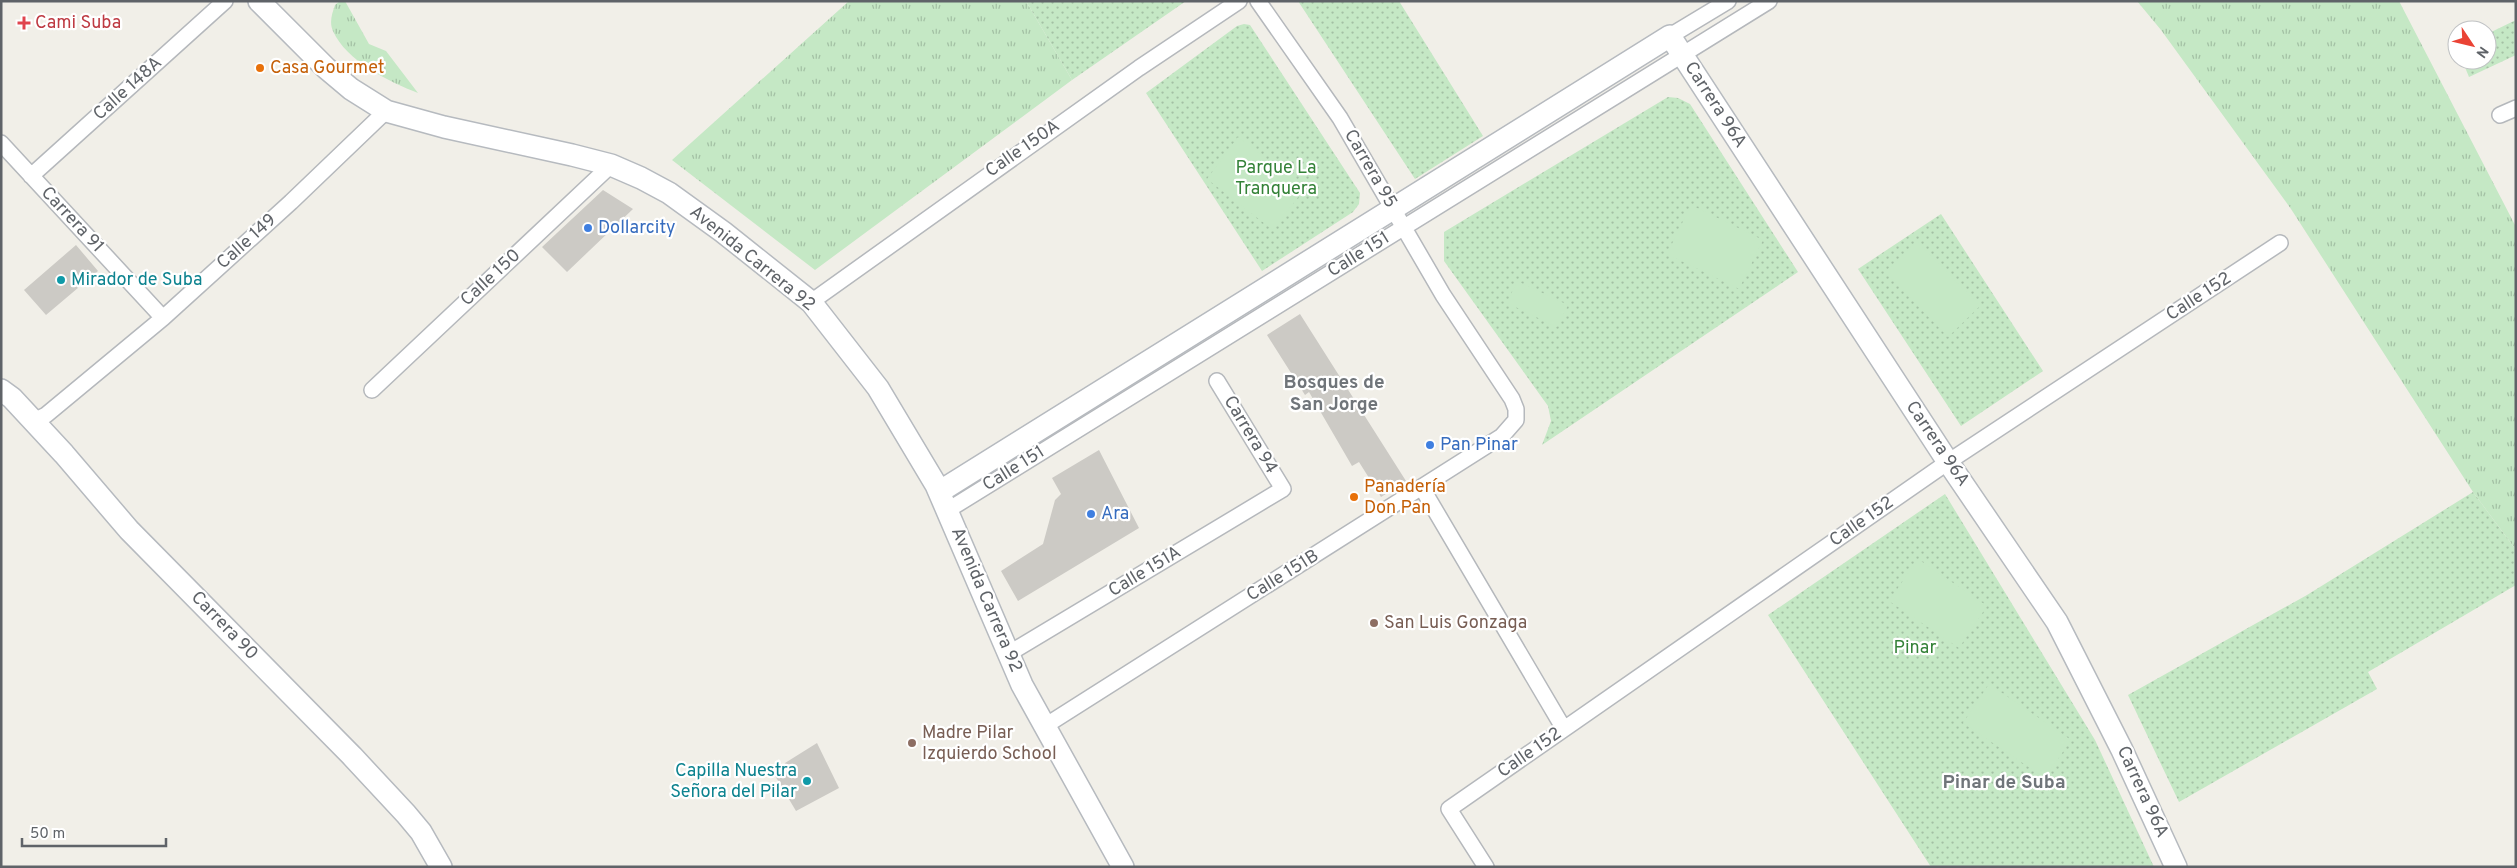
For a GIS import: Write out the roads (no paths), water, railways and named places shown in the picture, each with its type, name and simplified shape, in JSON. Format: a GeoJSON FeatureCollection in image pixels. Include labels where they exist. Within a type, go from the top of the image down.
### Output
{"type":"FeatureCollection","features":[{"type":"Feature","properties":{"kind":"street","name":"Calle 148A"},"geometry":{"type":"LineString","coordinates":[[31,176],[225,1]]}},
{"type":"Feature","properties":{"kind":"street","name":"Calle 150A"},"geometry":{"type":"LineString","coordinates":[[811,302],[1139,68],[1239,1]]}},
{"type":"Feature","properties":{"kind":"street","name":"Carrera 95"},"geometry":{"type":"LineString","coordinates":[[1258,1],[1340,118],[1442,296],[1512,399],[1516,408],[1516,420]]}},
{"type":"Feature","properties":{"kind":"street","name":"Calle 151"},"geometry":{"type":"LineString","coordinates":[[944,501],[1393,209],[1728,1]]}},
{"type":"Feature","properties":{"kind":"street","name":"Calle 151"},"geometry":{"type":"LineString","coordinates":[[944,501],[1402,228],[1769,1]]}},
{"type":"Feature","properties":{"kind":"street","name":"Avenida Carrera 92"},"geometry":{"type":"LineString","coordinates":[[271,5],[326,68],[350,89],[386,111],[444,127],[611,166],[641,178],[669,193],[723,232],[811,302],[878,388],[944,501],[1008,654],[1045,726],[1123,867]]}},
{"type":"Feature","properties":{"kind":"street","name":"Carrera 96A"},"geometry":{"type":"LineString","coordinates":[[1670,36],[1948,462],[2062,630],[2122,750],[2176,867]]}},
{"type":"Feature","properties":{"kind":"street"},"geometry":{"type":"LineString","coordinates":[[2500,115],[2516,108]]}},
{"type":"Feature","properties":{"kind":"street","name":"Calle 149"},"geometry":{"type":"LineString","coordinates":[[32,422],[46,415],[163,318],[291,202],[386,111]]}},
{"type":"Feature","properties":{"kind":"street","name":"Carrera 91"},"geometry":{"type":"LineString","coordinates":[[1,143],[163,318]]}},
{"type":"Feature","properties":{"kind":"street","name":"Calle 150"},"geometry":{"type":"LineString","coordinates":[[372,390],[611,166]]}},
{"type":"Feature","properties":{"kind":"street","name":"Calle 152"},"geometry":{"type":"LineString","coordinates":[[1486,867],[1449,809],[1948,462],[2280,243]]}},
{"type":"Feature","properties":{"kind":"street","name":"Carrera 94"},"geometry":{"type":"LineString","coordinates":[[1217,381],[1283,489]]}},
{"type":"Feature","properties":{"kind":"street","name":"Carrera 90"},"geometry":{"type":"LineString","coordinates":[[1,390],[12,398],[32,422],[64,454],[124,525],[352,756],[406,814],[425,838],[441,867]]}},
{"type":"Feature","properties":{"kind":"street","name":"Calle 151B"},"geometry":{"type":"LineString","coordinates":[[1045,726],[1422,488],[1502,436],[1516,420]]}},
{"type":"Feature","properties":{"kind":"street"},"geometry":{"type":"LineString","coordinates":[[1422,488],[1564,729]]}},
{"type":"Feature","properties":{"kind":"street","name":"Calle 151A"},"geometry":{"type":"LineString","coordinates":[[1008,654],[1283,489]]}},
{"type":"Feature","properties":{"kind":"place","name":"Cami Suba"},"geometry":{"type":"Point","coordinates":[24,23]}},
{"type":"Feature","properties":{"kind":"place","name":"Casa Gourmet"},"geometry":{"type":"Point","coordinates":[260,68]}},
{"type":"Feature","properties":{"kind":"place","name":"Dollarcity"},"geometry":{"type":"Point","coordinates":[588,228]}},
{"type":"Feature","properties":{"kind":"place","name":"Mirador de Suba"},"geometry":{"type":"Point","coordinates":[61,280]}},
{"type":"Feature","properties":{"kind":"place","name":"Pan Pinar"},"geometry":{"type":"Point","coordinates":[1430,445]}},
{"type":"Feature","properties":{"kind":"place","name":"Panadería Don Pan"},"geometry":{"type":"Point","coordinates":[1354,497]}},
{"type":"Feature","properties":{"kind":"place","name":"Ara"},"geometry":{"type":"Point","coordinates":[1091,514]}},
{"type":"Feature","properties":{"kind":"place","name":"San Luis Gonzaga"},"geometry":{"type":"Point","coordinates":[1374,623]}},
{"type":"Feature","properties":{"kind":"place","name":"Madre Pilar Izquierdo School"},"geometry":{"type":"Point","coordinates":[912,743]}},
{"type":"Feature","properties":{"kind":"place","name":"Capilla Nuestra Señora del Pilar"},"geometry":{"type":"Point","coordinates":[807,781]}},
{"type":"Feature","properties":{"kind":"district","name":"Bosques de San Jorge"},"geometry":{"type":"Point","coordinates":[1334,394]}},
{"type":"Feature","properties":{"kind":"district","name":"Pinar de Suba"},"geometry":{"type":"Point","coordinates":[2004,783]}},
{"type":"Feature","properties":{"kind":"park label","name":"Parque La Tranquera"},"geometry":{"type":"Point","coordinates":[1276,178]}},
{"type":"Feature","properties":{"kind":"park label","name":"Pinar"},"geometry":{"type":"Point","coordinates":[1915,648]}}]}
